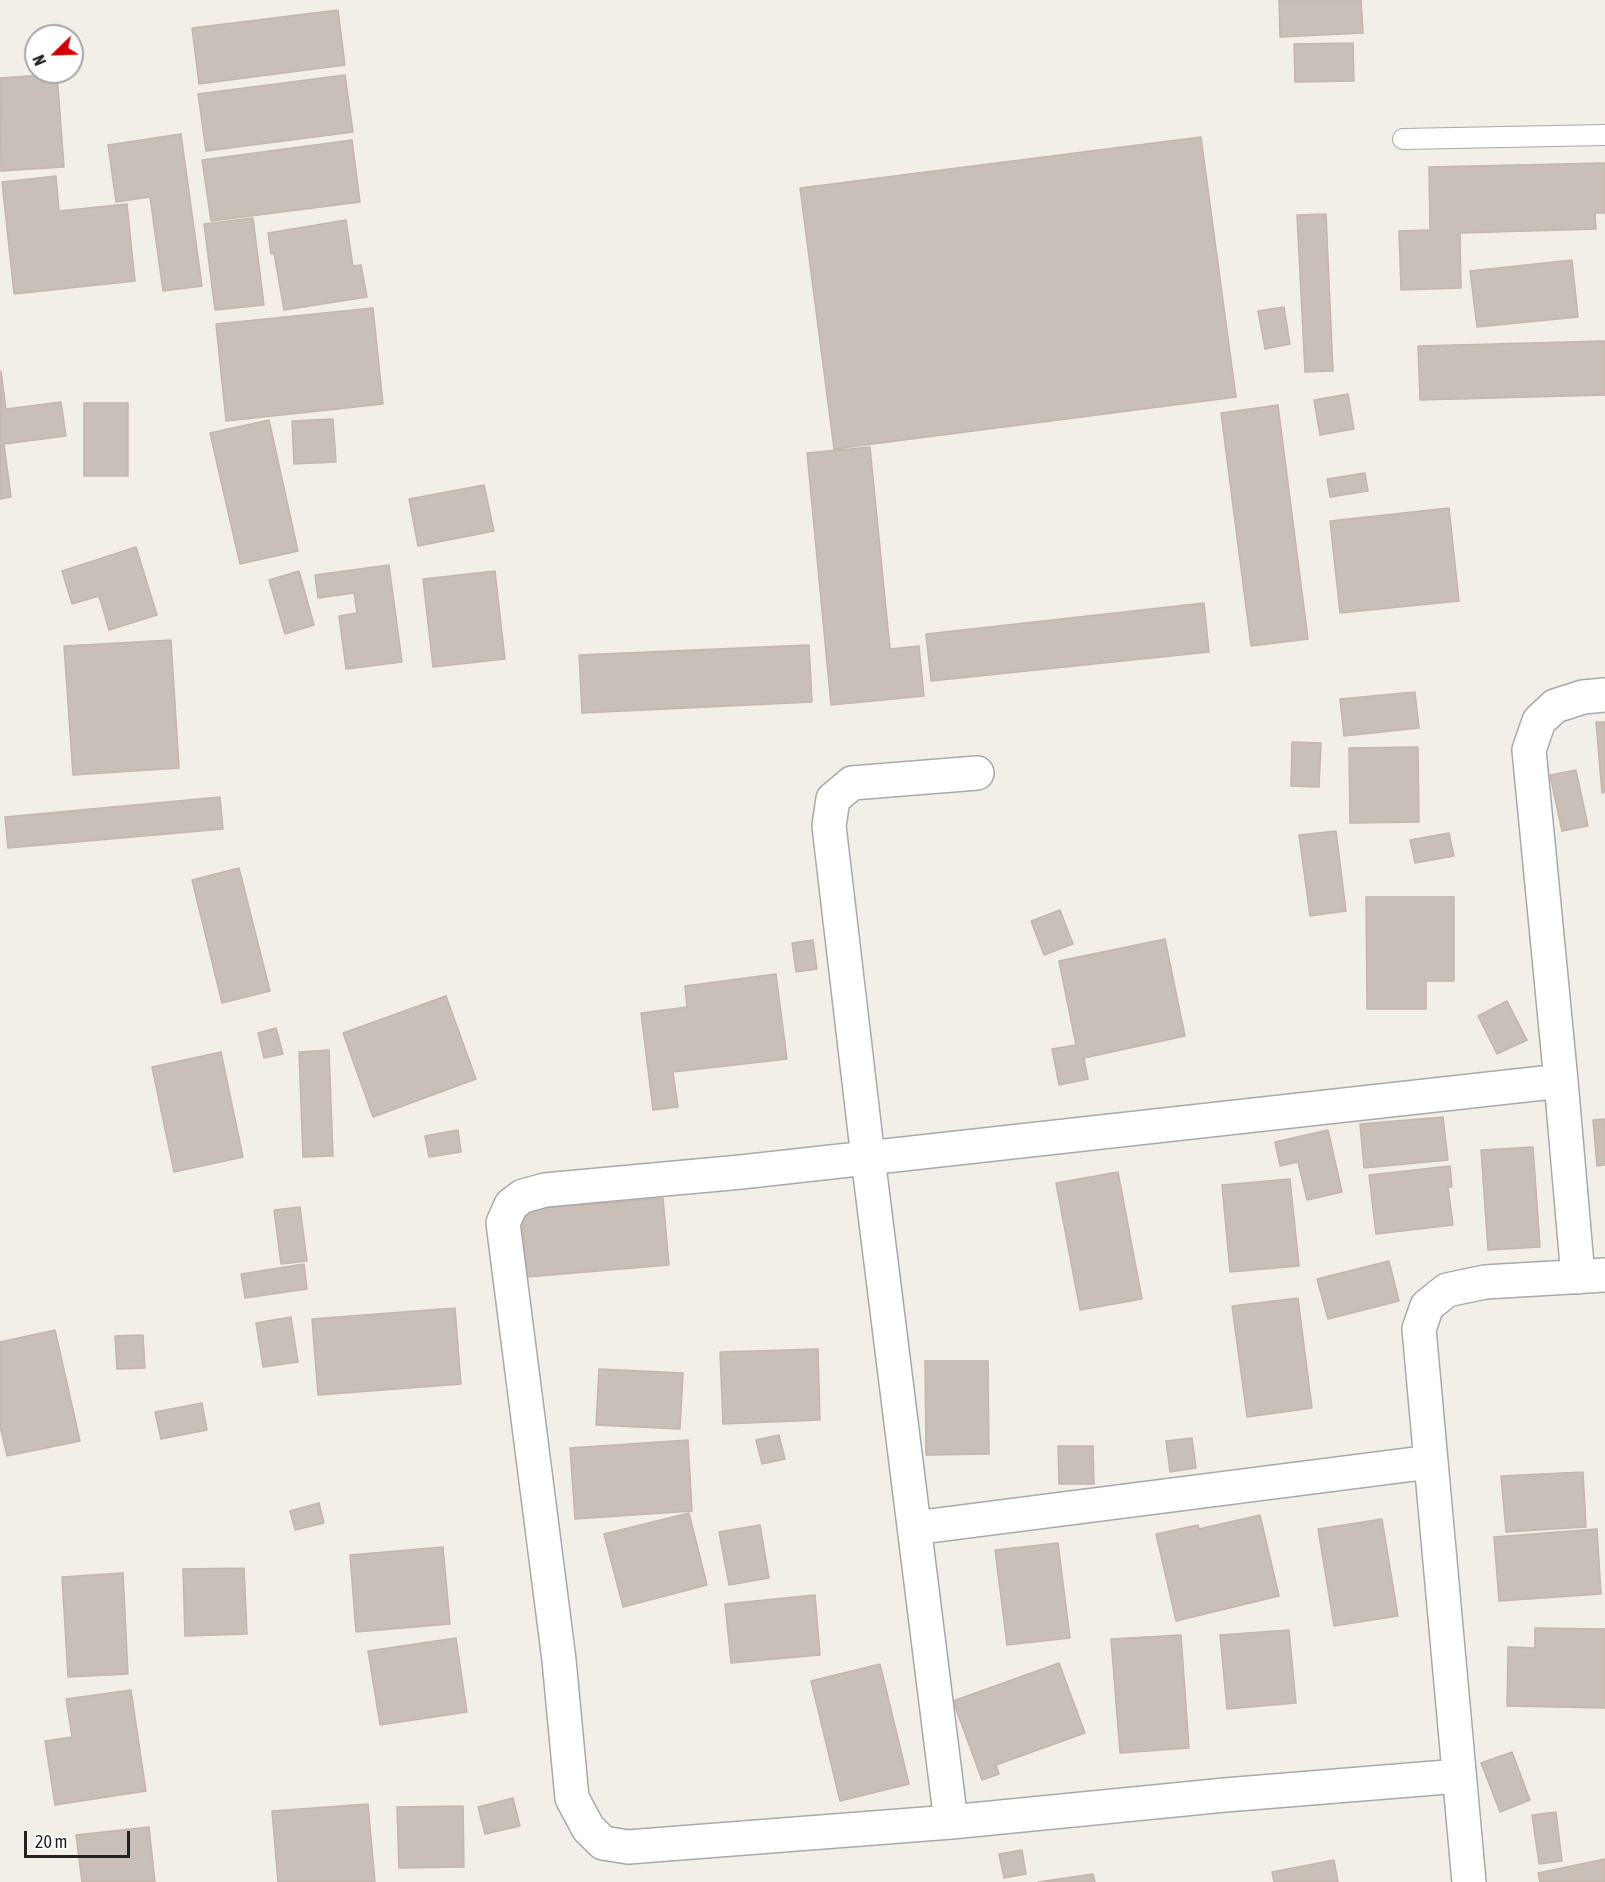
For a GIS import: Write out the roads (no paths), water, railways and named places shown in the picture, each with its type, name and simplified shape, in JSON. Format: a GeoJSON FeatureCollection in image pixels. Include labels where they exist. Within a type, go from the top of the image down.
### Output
{"type":"FeatureCollection","features":[{"type":"Feature","properties":{"kind":"street"},"geometry":{"type":"LineString","coordinates":[[1469,1882],[1419,1329],[1427,1306],[1447,1290],[1485,1282],[1592,1276],[1562,1081],[1529,750],[1539,721],[1555,706],[1583,697],[1605,695]]}},
{"type":"Feature","properties":{"kind":"street"},"geometry":{"type":"LineString","coordinates":[[951,1822],[829,826],[833,799],[852,783],[977,773]]}},
{"type":"Feature","properties":{"kind":"street"},"geometry":{"type":"LineString","coordinates":[[1459,1776],[1225,1795],[951,1822],[628,1847],[603,1843],[588,1828],[572,1798],[559,1660],[503,1223],[511,1205],[523,1196],[545,1190],[741,1172],[1562,1081]]}},
{"type":"Feature","properties":{"kind":"street"},"geometry":{"type":"LineString","coordinates":[[914,1528],[1430,1462]]}},
{"type":"Feature","properties":{"kind":"lane"},"geometry":{"type":"LineString","coordinates":[[1403,139],[1605,135]]}}]}
